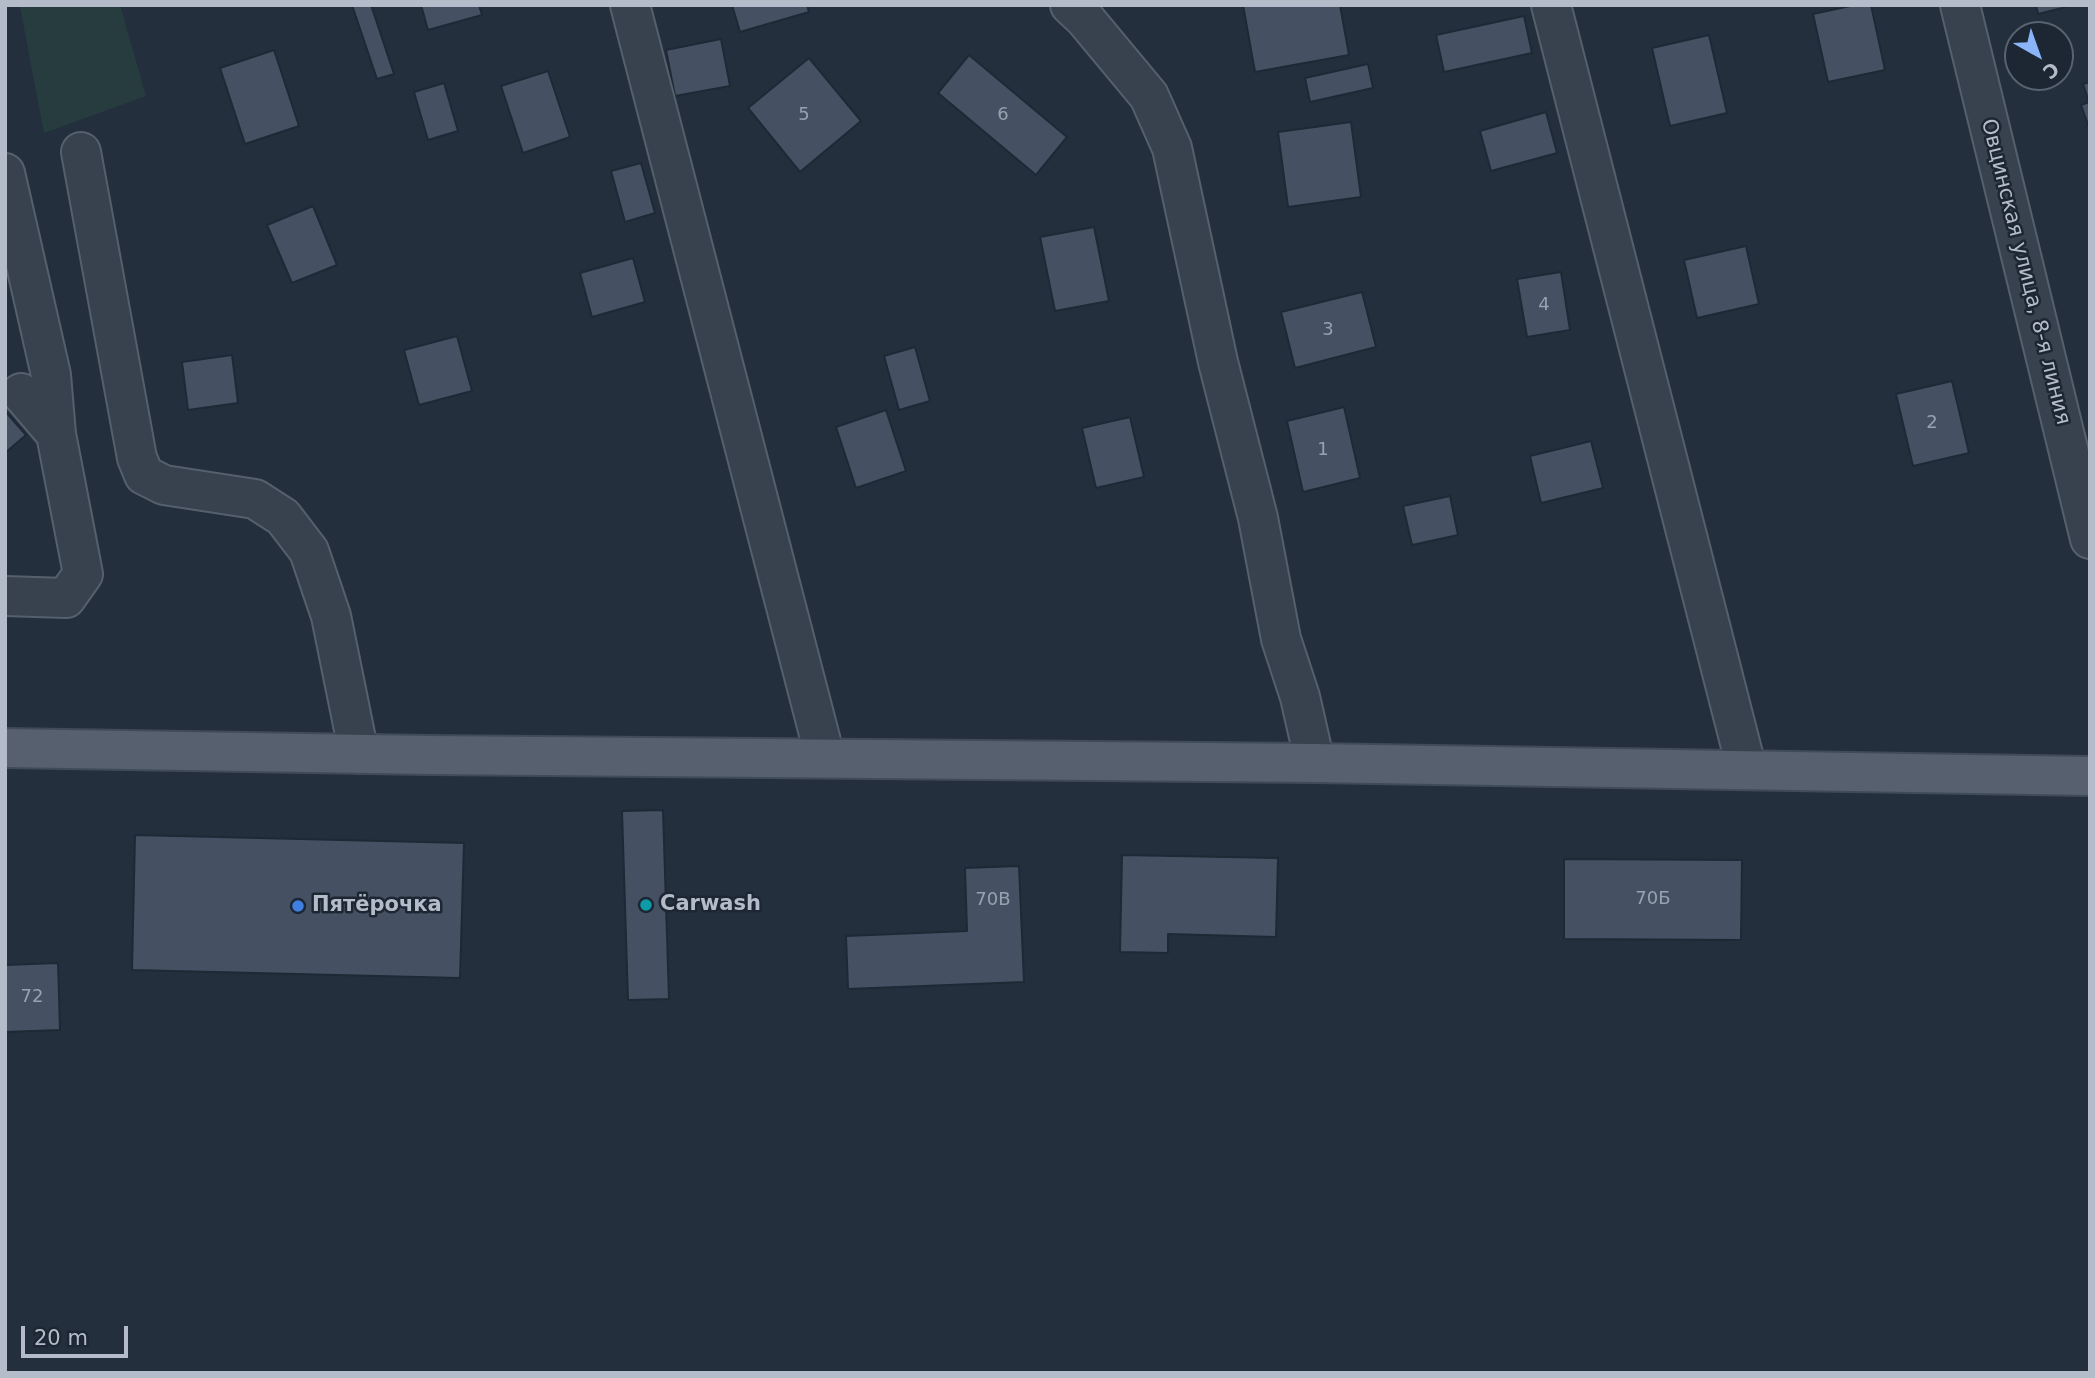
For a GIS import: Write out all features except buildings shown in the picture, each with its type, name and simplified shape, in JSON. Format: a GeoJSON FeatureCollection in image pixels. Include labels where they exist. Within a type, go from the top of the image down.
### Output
{"type":"FeatureCollection","features":[{"type":"Feature","properties":{"kind":"main road"},"geometry":{"type":"LineString","coordinates":[[5,748],[1315,763],[2090,776]]}},
{"type":"Feature","properties":{"kind":"street"},"geometry":{"type":"LineString","coordinates":[[630,5],[825,757]]}},
{"type":"Feature","properties":{"kind":"street"},"geometry":{"type":"LineString","coordinates":[[1070,5],[1085,19],[1149,96],[1172,148],[1218,362],[1258,518],[1281,639],[1300,697],[1315,763]]}},
{"type":"Feature","properties":{"kind":"street"},"geometry":{"type":"LineString","coordinates":[[1551,5],[1747,770]]}},
{"type":"Feature","properties":{"kind":"street","name":"Овцинская улица, 8-я линия"},"geometry":{"type":"LineString","coordinates":[[1960,5],[2090,539]]}},
{"type":"Feature","properties":{"kind":"street"},"geometry":{"type":"LineString","coordinates":[[81,152],[137,457],[144,475],[164,485],[255,499],[283,517],[309,551],[331,616],[359,754]]}},
{"type":"Feature","properties":{"kind":"street"},"geometry":{"type":"LineString","coordinates":[[5,173],[51,375],[56,433],[83,574],[66,598],[5,596]]}},
{"type":"Feature","properties":{"kind":"street"},"geometry":{"type":"LineString","coordinates":[[21,393],[56,433]]}},
{"type":"Feature","properties":{"kind":"green space"},"geometry":{"type":"Polygon","coordinates":[[[120,5],[146,96],[44,133],[20,7],[120,5]]]}},
{"type":"Feature","properties":{"kind":"place","name":"Carwash"},"geometry":{"type":"Point","coordinates":[646,905]}},
{"type":"Feature","properties":{"kind":"place","name":"Пятёрочка"},"geometry":{"type":"Point","coordinates":[298,906]}}]}
